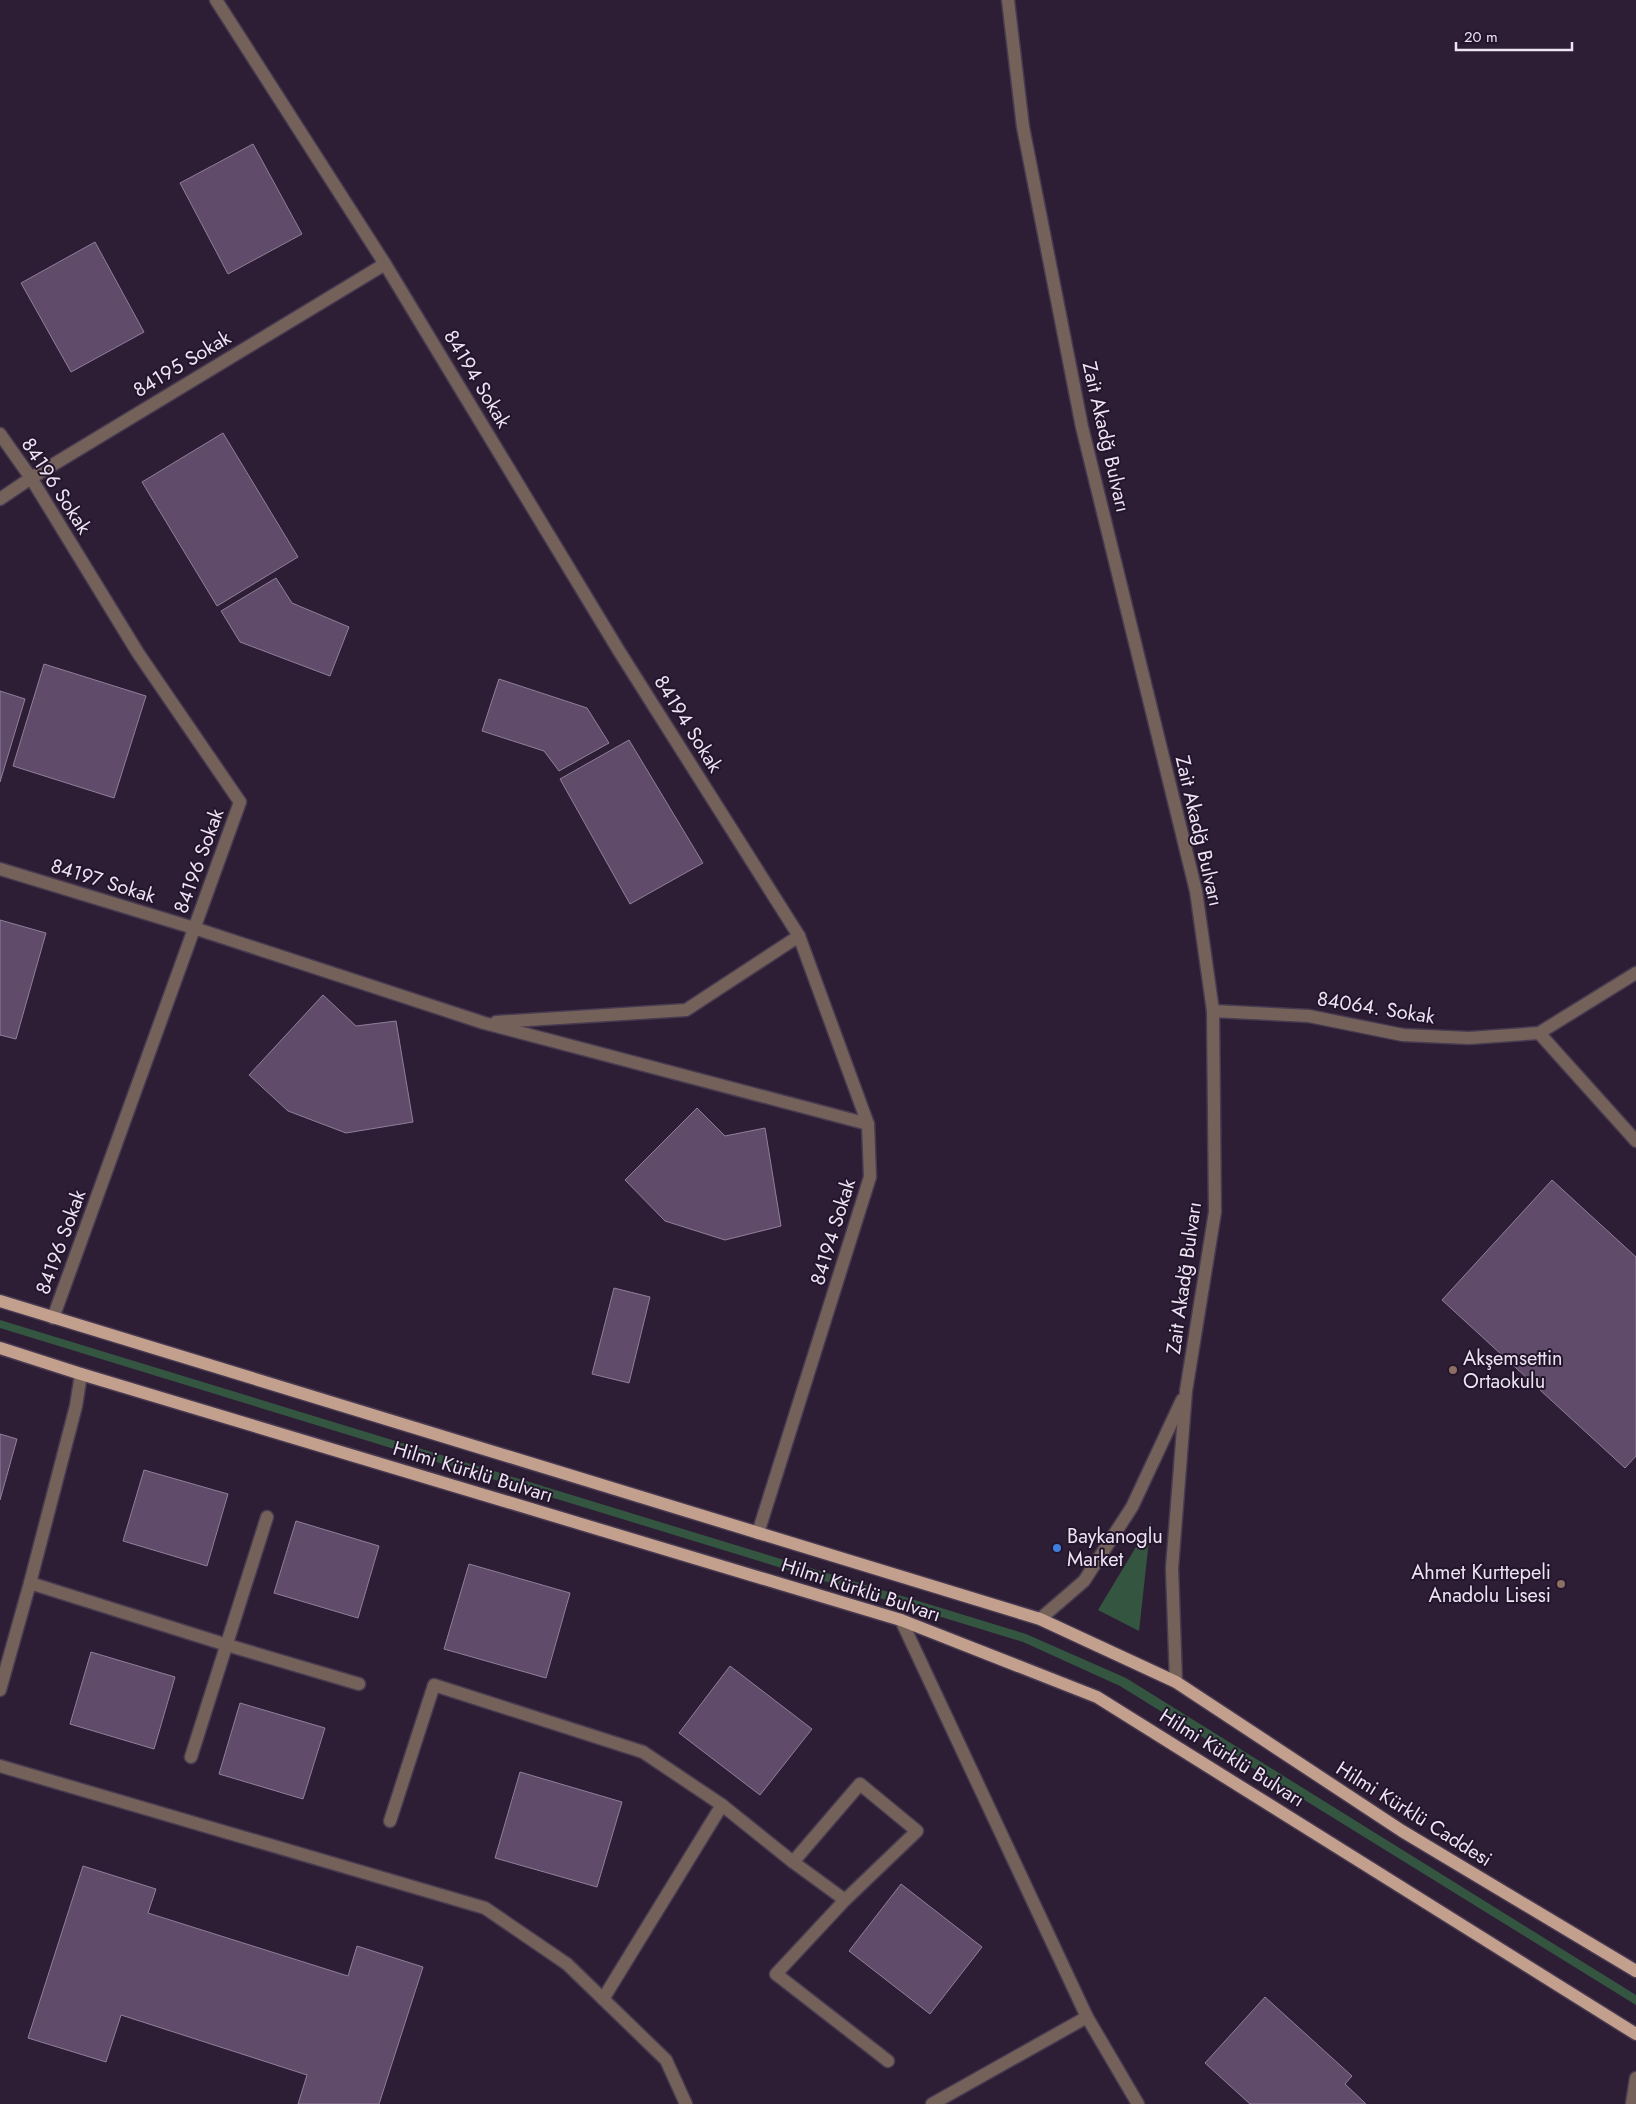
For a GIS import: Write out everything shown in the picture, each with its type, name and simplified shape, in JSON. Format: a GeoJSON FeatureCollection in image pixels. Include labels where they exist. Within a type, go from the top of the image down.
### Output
{"type":"FeatureCollection","features":[{"type":"Feature","properties":{"kind":"main road","name":"Hilmi Kürklü Bulvarı"},"geometry":{"type":"LineString","coordinates":[[0,1301],[1040,1619],[1176,1682]]}},
{"type":"Feature","properties":{"kind":"main road","name":"Hilmi Kürklü Bulvarı"},"geometry":{"type":"LineString","coordinates":[[0,1348],[901,1620],[1097,1697],[1636,2034]]}},
{"type":"Feature","properties":{"kind":"main road","name":"Hilmi Kürklü Caddesi"},"geometry":{"type":"LineString","coordinates":[[1176,1682],[1402,1831],[1636,1971]]}},
{"type":"Feature","properties":{"kind":"street","name":"84194 Sokak"},"geometry":{"type":"LineString","coordinates":[[216,0],[385,264],[619,651],[799,936],[868,1124],[870,1177],[758,1532]]}},
{"type":"Feature","properties":{"kind":"street","name":"Zait Akadğ Bulvarı"},"geometry":{"type":"LineString","coordinates":[[1008,0],[1023,127],[1082,427],[1196,891],[1213,1011],[1215,1212],[1186,1391],[1172,1568],[1176,1682]]}},
{"type":"Feature","properties":{"kind":"street","name":"84195 Sokak"},"geometry":{"type":"LineString","coordinates":[[0,499],[31,478],[385,264]]}},
{"type":"Feature","properties":{"kind":"street","name":"84196 Sokak"},"geometry":{"type":"LineString","coordinates":[[0,434],[31,478],[138,653],[240,802],[54,1318]]}},
{"type":"Feature","properties":{"kind":"street","name":"84197 Sokak"},"geometry":{"type":"LineString","coordinates":[[0,869],[194,928],[484,1023],[868,1124]]}},
{"type":"Feature","properties":{"kind":"street"},"geometry":{"type":"LineString","coordinates":[[484,1023],[686,1010],[799,936]]}},
{"type":"Feature","properties":{"kind":"street","name":"84064. Sokak"},"geometry":{"type":"LineString","coordinates":[[1213,1011],[1309,1016],[1403,1035],[1470,1038],[1539,1033],[1636,973]]}},
{"type":"Feature","properties":{"kind":"street"},"geometry":{"type":"LineString","coordinates":[[1539,1033],[1636,1140]]}},
{"type":"Feature","properties":{"kind":"street"},"geometry":{"type":"LineString","coordinates":[[0,1690],[76,1406],[81,1374]]}},
{"type":"Feature","properties":{"kind":"street"},"geometry":{"type":"LineString","coordinates":[[1040,1619],[1084,1581],[1132,1507],[1186,1391]]}},
{"type":"Feature","properties":{"kind":"street"},"geometry":{"type":"LineString","coordinates":[[191,1756],[266,1517]]}},
{"type":"Feature","properties":{"kind":"street"},"geometry":{"type":"LineString","coordinates":[[30,1583],[359,1684]]}},
{"type":"Feature","properties":{"kind":"street"},"geometry":{"type":"LineString","coordinates":[[901,1620],[1087,2017],[1138,2104]]}},
{"type":"Feature","properties":{"kind":"street"},"geometry":{"type":"LineString","coordinates":[[390,1821],[434,1685],[643,1752],[722,1805],[793,1862],[845,1900]]}},
{"type":"Feature","properties":{"kind":"street"},"geometry":{"type":"LineString","coordinates":[[0,1766],[485,1908],[567,1964],[666,2060],[686,2104]]}},
{"type":"Feature","properties":{"kind":"street"},"geometry":{"type":"LineString","coordinates":[[793,1862],[860,1784],[916,1831],[845,1900],[776,1974],[888,2061]]}},
{"type":"Feature","properties":{"kind":"street"},"geometry":{"type":"LineString","coordinates":[[603,1999],[722,1805]]}},
{"type":"Feature","properties":{"kind":"street"},"geometry":{"type":"LineString","coordinates":[[932,2104],[1087,2017]]}},
{"type":"Feature","properties":{"kind":"street"},"geometry":{"type":"LineString","coordinates":[[1632,2104],[1636,2078]]}},
{"type":"Feature","properties":{"kind":"green space"},"geometry":{"type":"Polygon","coordinates":[[[0,1320],[1026,1634],[1126,1678],[1636,1995],[1636,2005],[1120,1686],[1023,1642],[0,1328],[0,1320]]]}},
{"type":"Feature","properties":{"kind":"green space"},"geometry":{"type":"Polygon","coordinates":[[[1151,1522],[1139,1631],[1098,1610],[1151,1522]]]}},
{"type":"Feature","properties":{"kind":"building"},"geometry":{"type":"Polygon","coordinates":[[[253,144],[302,234],[228,274],[180,183],[253,144]]]}},
{"type":"Feature","properties":{"kind":"building"},"geometry":{"type":"Polygon","coordinates":[[[95,242],[144,332],[71,372],[21,283],[95,242]]]}},
{"type":"Feature","properties":{"kind":"building"},"geometry":{"type":"Polygon","coordinates":[[[223,433],[298,557],[217,606],[142,482],[223,433]]]}},
{"type":"Feature","properties":{"kind":"building"},"geometry":{"type":"Polygon","coordinates":[[[276,578],[292,603],[349,627],[330,676],[240,642],[221,611],[276,578]]]}},
{"type":"Feature","properties":{"kind":"building"},"geometry":{"type":"Polygon","coordinates":[[[44,664],[146,696],[114,798],[13,766],[44,664]]]}},
{"type":"Feature","properties":{"kind":"building"},"geometry":{"type":"Polygon","coordinates":[[[499,679],[587,708],[609,743],[559,771],[544,751],[482,731],[499,679]]]}},
{"type":"Feature","properties":{"kind":"building"},"geometry":{"type":"Polygon","coordinates":[[[0,691],[25,699],[0,782],[0,691]]]}},
{"type":"Feature","properties":{"kind":"building"},"geometry":{"type":"Polygon","coordinates":[[[629,740],[703,863],[630,904],[560,779],[629,740]]]}},
{"type":"Feature","properties":{"kind":"building"},"geometry":{"type":"Polygon","coordinates":[[[0,920],[46,933],[16,1039],[0,1035],[0,920]]]}},
{"type":"Feature","properties":{"kind":"building"},"geometry":{"type":"Polygon","coordinates":[[[323,995],[356,1026],[396,1021],[413,1122],[346,1133],[288,1111],[249,1075],[323,995]]]}},
{"type":"Feature","properties":{"kind":"building"},"geometry":{"type":"Polygon","coordinates":[[[697,1108],[725,1136],[765,1128],[781,1226],[725,1240],[665,1221],[625,1180],[697,1108]]]}},
{"type":"Feature","properties":{"kind":"building"},"geometry":{"type":"Polygon","coordinates":[[[1552,1180],[1636,1257],[1636,1456],[1625,1468],[1442,1300],[1552,1180]]]}},
{"type":"Feature","properties":{"kind":"building"},"geometry":{"type":"Polygon","coordinates":[[[614,1288],[650,1297],[629,1383],[592,1374],[614,1288]]]}},
{"type":"Feature","properties":{"kind":"building"},"geometry":{"type":"Polygon","coordinates":[[[0,1434],[17,1439],[0,1500],[0,1434]]]}},
{"type":"Feature","properties":{"kind":"building"},"geometry":{"type":"Polygon","coordinates":[[[144,1470],[228,1494],[207,1566],[123,1541],[144,1470]]]}},
{"type":"Feature","properties":{"kind":"building"},"geometry":{"type":"Polygon","coordinates":[[[296,1521],[379,1546],[358,1618],[274,1593],[296,1521]]]}},
{"type":"Feature","properties":{"kind":"building"},"geometry":{"type":"Polygon","coordinates":[[[469,1564],[570,1593],[546,1678],[444,1649],[469,1564]]]}},
{"type":"Feature","properties":{"kind":"building"},"geometry":{"type":"Polygon","coordinates":[[[91,1652],[175,1677],[154,1749],[70,1724],[91,1652]]]}},
{"type":"Feature","properties":{"kind":"building"},"geometry":{"type":"Polygon","coordinates":[[[730,1666],[812,1729],[760,1795],[679,1733],[730,1666]]]}},
{"type":"Feature","properties":{"kind":"building"},"geometry":{"type":"Polygon","coordinates":[[[240,1703],[325,1728],[303,1799],[219,1774],[240,1703]]]}},
{"type":"Feature","properties":{"kind":"building"},"geometry":{"type":"Polygon","coordinates":[[[520,1772],[622,1802],[597,1887],[495,1858],[520,1772]]]}},
{"type":"Feature","properties":{"kind":"building"},"geometry":{"type":"Polygon","coordinates":[[[83,1866],[156,1889],[148,1913],[348,1976],[357,1946],[423,1967],[379,2104],[298,2104],[307,2075],[121,2015],[106,2062],[28,2038],[83,1866]]]}},
{"type":"Feature","properties":{"kind":"building"},"geometry":{"type":"Polygon","coordinates":[[[901,1884],[982,1947],[930,2014],[849,1951],[901,1884]]]}},
{"type":"Feature","properties":{"kind":"building"},"geometry":{"type":"Polygon","coordinates":[[[1265,1997],[1352,2076],[1345,2084],[1366,2104],[1250,2104],[1205,2063],[1265,1997]]]}},
{"type":"Feature","properties":{"kind":"place","name":"Akşemsettin Ortaokulu"},"geometry":{"type":"Point","coordinates":[1453,1370]}},
{"type":"Feature","properties":{"kind":"place","name":"Baykanoglu Market"},"geometry":{"type":"Point","coordinates":[1057,1548]}},
{"type":"Feature","properties":{"kind":"place","name":"Ahmet Kurttepeli Anadolu Lisesi"},"geometry":{"type":"Point","coordinates":[1561,1584]}}]}
